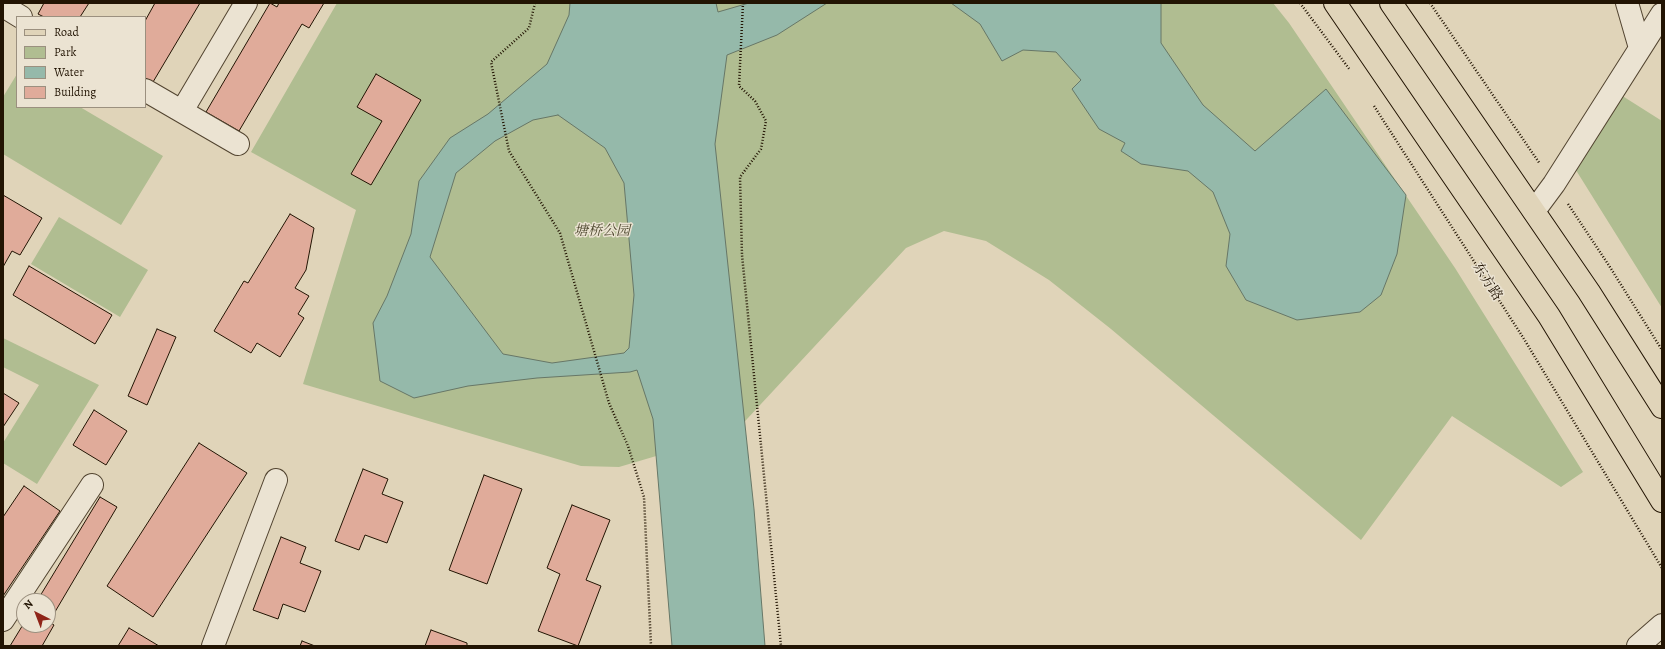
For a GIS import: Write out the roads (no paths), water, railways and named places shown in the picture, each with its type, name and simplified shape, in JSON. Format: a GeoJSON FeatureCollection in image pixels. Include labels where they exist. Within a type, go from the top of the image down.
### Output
{"type":"FeatureCollection","features":[{"type":"Feature","properties":{"kind":"main road"},"geometry":{"type":"LineString","coordinates":[[1335,3],[1550,316],[1662,501]]}},
{"type":"Feature","properties":{"kind":"main road"},"geometry":{"type":"LineString","coordinates":[[1392,3],[1589,292],[1662,407]]}},
{"type":"Feature","properties":{"kind":"street"},"geometry":{"type":"LineString","coordinates":[[182,111],[246,3]]}},
{"type":"Feature","properties":{"kind":"street"},"geometry":{"type":"LineString","coordinates":[[1627,3],[1640,48]]}},
{"type":"Feature","properties":{"kind":"street"},"geometry":{"type":"LineString","coordinates":[[3,6],[19,16]]}},
{"type":"Feature","properties":{"kind":"street"},"geometry":{"type":"LineString","coordinates":[[1534,210],[1554,184],[1662,14]]}},
{"type":"Feature","properties":{"kind":"street"},"geometry":{"type":"LineString","coordinates":[[146,91],[238,144]]}},
{"type":"Feature","properties":{"kind":"street"},"geometry":{"type":"LineString","coordinates":[[214,646],[276,480]]}},
{"type":"Feature","properties":{"kind":"street"},"geometry":{"type":"LineString","coordinates":[[3,620],[92,485]]}},
{"type":"Feature","properties":{"kind":"street"},"geometry":{"type":"LineString","coordinates":[[1638,646],[1662,625]]}},
{"type":"Feature","properties":{"kind":"water"},"geometry":{"type":"Polygon","coordinates":[[[570,3],[716,3],[718,12],[749,3],[827,3],[777,35],[727,55],[715,144],[754,509],[765,646],[672,646],[653,419],[637,370],[630,372],[537,378],[468,386],[414,398],[380,381],[373,323],[387,296],[411,234],[419,181],[450,138],[488,114],[547,64],[569,15],[570,3]],[[558,115],[533,120],[495,141],[456,173],[430,257],[503,354],[552,363],[624,353],[629,348],[634,295],[624,183],[605,148],[558,115]]]}},
{"type":"Feature","properties":{"kind":"water"},"geometry":{"type":"Polygon","coordinates":[[[951,3],[1161,3],[1161,43],[1203,105],[1255,151],[1326,89],[1406,195],[1397,254],[1381,295],[1360,312],[1297,320],[1246,300],[1226,266],[1230,234],[1213,192],[1188,171],[1141,164],[1121,151],[1125,143],[1099,129],[1072,89],[1081,80],[1056,52],[1023,50],[1002,61],[980,24],[951,3]]]}},
{"type":"Feature","properties":{"kind":"park label","name":"塘桥公园"},"geometry":{"type":"Point","coordinates":[602,232]}}]}
